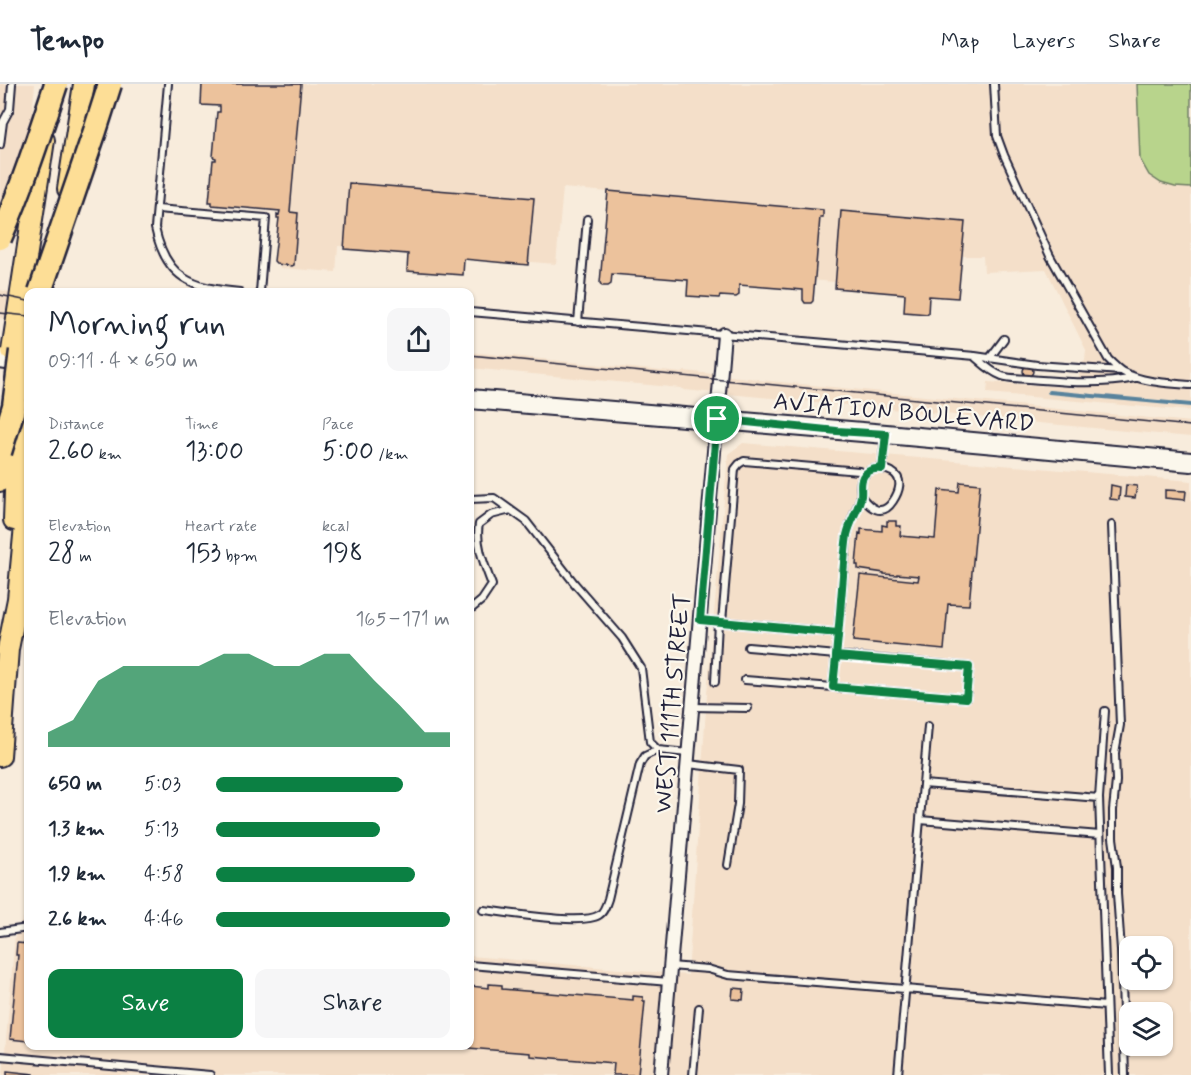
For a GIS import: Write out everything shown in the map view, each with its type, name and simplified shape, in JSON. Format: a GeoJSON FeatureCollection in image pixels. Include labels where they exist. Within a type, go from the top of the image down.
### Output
{"type":"FeatureCollection","features":[{"type":"Feature","properties":{"kind":"highway"},"geometry":{"type":"LineString","coordinates":[[0,238],[36,145],[54,84]]}},
{"type":"Feature","properties":{"kind":"highway"},"geometry":{"type":"LineString","coordinates":[[41,288],[110,84]]}},
{"type":"Feature","properties":{"kind":"highway"},"geometry":{"type":"LineString","coordinates":[[0,407],[24,336]]}},
{"type":"Feature","properties":{"kind":"highway"},"geometry":{"type":"LineString","coordinates":[[0,452],[14,406],[15,358]]}},
{"type":"Feature","properties":{"kind":"main road"},"geometry":{"type":"LineString","coordinates":[[24,288],[54,84]]}},
{"type":"Feature","properties":{"kind":"main road"},"geometry":{"type":"LineString","coordinates":[[74,84],[77,128]]}},
{"type":"Feature","properties":{"kind":"main road"},"geometry":{"type":"LineString","coordinates":[[54,288],[84,84]]}},
{"type":"Feature","properties":{"kind":"main road"},"geometry":{"type":"LineString","coordinates":[[0,481],[3,435],[24,288]]}},
{"type":"Feature","properties":{"kind":"main road"},"geometry":{"type":"LineString","coordinates":[[15,358],[20,375],[11,576],[18,599]]}},
{"type":"Feature","properties":{"kind":"main road","name":"AVIATION BOULEVARD"},"geometry":{"type":"LineString","coordinates":[[474,399],[1191,462]]}},
{"type":"Feature","properties":{"kind":"main road"},"geometry":{"type":"LineString","coordinates":[[0,756],[4,649],[18,599],[24,536]]}},
{"type":"Feature","properties":{"kind":"main road"},"geometry":{"type":"LineString","coordinates":[[0,631],[4,649]]}},
{"type":"Feature","properties":{"kind":"street"},"geometry":{"type":"LineString","coordinates":[[0,230],[31,234]]}},
{"type":"Feature","properties":{"kind":"street","name":"WEST 111TH STREET"},"geometry":{"type":"LineString","coordinates":[[661,1075],[724,334]]}},
{"type":"Feature","properties":{"kind":"lane"},"geometry":{"type":"LineString","coordinates":[[0,145],[3,122],[10,109],[12,84]]}},
{"type":"Feature","properties":{"kind":"lane"},"geometry":{"type":"LineString","coordinates":[[168,84],[155,228],[158,242],[174,270],[195,285],[209,288]]}},
{"type":"Feature","properties":{"kind":"lane"},"geometry":{"type":"LineString","coordinates":[[994,84],[998,136],[1004,155],[1050,256],[1108,359],[1121,371]]}},
{"type":"Feature","properties":{"kind":"lane"},"geometry":{"type":"LineString","coordinates":[[157,209],[266,218],[260,288]]}},
{"type":"Feature","properties":{"kind":"lane"},"geometry":{"type":"LineString","coordinates":[[578,322],[587,219]]}},
{"type":"Feature","properties":{"kind":"lane"},"geometry":{"type":"LineString","coordinates":[[474,312],[975,356],[1121,371],[1156,382],[1191,385]]}},
{"type":"Feature","properties":{"kind":"lane"},"geometry":{"type":"LineString","coordinates":[[989,359],[1004,339]]}},
{"type":"Feature","properties":{"kind":"lane"},"geometry":{"type":"LineString","coordinates":[[975,356],[988,368],[1003,376],[1065,382],[1116,382],[1136,377]]}},
{"type":"Feature","properties":{"kind":"lane"},"geometry":{"type":"LineString","coordinates":[[882,469],[886,434]]}},
{"type":"Feature","properties":{"kind":"lane"},"geometry":{"type":"LineString","coordinates":[[715,682],[735,469],[744,461],[859,471],[865,474]]}},
{"type":"Feature","properties":{"kind":"lane"},"geometry":{"type":"LineString","coordinates":[[833,687],[848,535],[861,495],[861,480],[870,470],[882,469],[893,473],[898,478],[900,485],[898,492],[889,507],[879,510],[873,508],[861,495]]}},
{"type":"Feature","properties":{"kind":"lane"},"geometry":{"type":"LineString","coordinates":[[474,499],[494,498],[526,521],[575,584],[622,638],[641,668],[650,742],[658,750],[739,770],[738,804],[728,865]]}},
{"type":"Feature","properties":{"kind":"lane"},"geometry":{"type":"LineString","coordinates":[[474,607],[482,600],[492,585],[477,532],[479,524],[492,515],[511,510]]}},
{"type":"Feature","properties":{"kind":"lane"},"geometry":{"type":"LineString","coordinates":[[1112,525],[1120,725],[1115,753],[1113,838],[1117,867],[1125,1075]]}},
{"type":"Feature","properties":{"kind":"lane"},"geometry":{"type":"LineString","coordinates":[[700,620],[838,633]]}},
{"type":"Feature","properties":{"kind":"lane"},"geometry":{"type":"LineString","coordinates":[[745,680],[966,698],[969,667],[748,647]]}},
{"type":"Feature","properties":{"kind":"lane"},"geometry":{"type":"LineString","coordinates":[[693,707],[748,708]]}},
{"type":"Feature","properties":{"kind":"lane"},"geometry":{"type":"LineString","coordinates":[[1105,711],[1099,798],[1108,1075]]}},
{"type":"Feature","properties":{"kind":"lane"},"geometry":{"type":"LineString","coordinates":[[898,1075],[928,726]]}},
{"type":"Feature","properties":{"kind":"lane"},"geometry":{"type":"LineString","coordinates":[[483,910],[563,919],[594,918],[600,915],[608,899],[640,764],[645,756],[658,750]]}},
{"type":"Feature","properties":{"kind":"lane"},"geometry":{"type":"LineString","coordinates":[[923,784],[1099,798]]}},
{"type":"Feature","properties":{"kind":"lane"},"geometry":{"type":"LineString","coordinates":[[920,820],[1100,835]]}},
{"type":"Feature","properties":{"kind":"lane"},"geometry":{"type":"LineString","coordinates":[[0,932],[24,929]]}},
{"type":"Feature","properties":{"kind":"lane"},"geometry":{"type":"LineString","coordinates":[[474,965],[669,982]]}},
{"type":"Feature","properties":{"kind":"lane"},"geometry":{"type":"LineString","coordinates":[[670,966],[708,969],[728,975],[1106,1006]]}},
{"type":"Feature","properties":{"kind":"lane"},"geometry":{"type":"LineString","coordinates":[[693,1075],[699,1008]]}},
{"type":"Feature","properties":{"kind":"lane"},"geometry":{"type":"LineString","coordinates":[[0,1056],[210,1075]]}},
{"type":"Feature","properties":{"kind":"shaded area"},"geometry":{"type":"Polygon","coordinates":[[[0,84],[35,84],[31,127],[0,203],[0,84]]]}},
{"type":"Feature","properties":{"kind":"shaded area"},"geometry":{"type":"Polygon","coordinates":[[[297,84],[1191,84],[1191,411],[987,393],[988,382],[1078,388],[1080,364],[1085,361],[1086,350],[1046,269],[984,272],[983,256],[960,256],[956,291],[809,280],[815,210],[563,188],[556,264],[338,246],[336,272],[280,268],[297,84]]]}},
{"type":"Feature","properties":{"kind":"shaded area"},"geometry":{"type":"Polygon","coordinates":[[[0,290],[24,295],[24,321],[0,318],[0,290]]]}},
{"type":"Feature","properties":{"kind":"shaded area"},"geometry":{"type":"Polygon","coordinates":[[[474,352],[682,373],[685,371],[1191,422],[1191,437],[684,390],[474,368],[474,352]]]}},
{"type":"Feature","properties":{"kind":"shaded area"},"geometry":{"type":"Polygon","coordinates":[[[743,443],[1191,481],[1191,1075],[3,1075],[15,935],[24,917],[24,1050],[474,1050],[474,956],[688,975],[707,694],[728,454],[743,443]]]}},
{"type":"Feature","properties":{"kind":"green space"},"geometry":{"type":"Polygon","coordinates":[[[1137,84],[1191,84],[1191,188],[1161,183],[1149,175],[1140,159],[1137,84]]]}},
{"type":"Feature","properties":{"kind":"building"},"geometry":{"type":"Polygon","coordinates":[[[202,84],[301,84],[290,212],[298,213],[294,265],[277,264],[274,261],[279,218],[277,214],[279,215],[280,211],[212,205],[212,202],[209,202],[213,160],[216,160],[213,157],[217,112],[220,112],[220,106],[201,105],[202,84]]]}},
{"type":"Feature","properties":{"kind":"building"},"geometry":{"type":"Polygon","coordinates":[[[349,183],[534,198],[528,265],[464,259],[463,275],[407,271],[408,254],[344,249],[349,183]]]}},
{"type":"Feature","properties":{"kind":"building"},"geometry":{"type":"Polygon","coordinates":[[[608,191],[823,210],[823,217],[820,217],[813,301],[805,303],[803,290],[739,285],[739,295],[736,297],[687,296],[688,280],[612,274],[611,284],[602,286],[600,283],[608,191]]]}},
{"type":"Feature","properties":{"kind":"building"},"geometry":{"type":"Polygon","coordinates":[[[841,211],[965,222],[958,298],[929,296],[928,314],[904,312],[905,294],[835,288],[841,211]]]}},
{"type":"Feature","properties":{"kind":"building"},"geometry":{"type":"Polygon","coordinates":[[[1028,366],[1033,371],[1028,376],[1023,371],[1028,366]]]}},
{"type":"Feature","properties":{"kind":"building"},"geometry":{"type":"Polygon","coordinates":[[[960,482],[980,484],[969,605],[948,604],[944,650],[853,641],[860,575],[918,581],[919,576],[884,574],[858,569],[856,565],[861,529],[882,531],[882,525],[887,526],[887,521],[896,521],[896,526],[901,526],[900,536],[935,539],[939,490],[959,492],[960,482]]]}},
{"type":"Feature","properties":{"kind":"building"},"geometry":{"type":"Polygon","coordinates":[[[1111,485],[1120,487],[1119,500],[1110,499],[1111,485]]]}},
{"type":"Feature","properties":{"kind":"building"},"geometry":{"type":"Polygon","coordinates":[[[1126,485],[1137,486],[1135,498],[1125,497],[1126,485]]]}},
{"type":"Feature","properties":{"kind":"building"},"geometry":{"type":"Polygon","coordinates":[[[1165,490],[1186,491],[1185,500],[1165,498],[1165,490]]]}},
{"type":"Feature","properties":{"kind":"building"},"geometry":{"type":"Polygon","coordinates":[[[17,943],[24,944],[24,1041],[10,1039],[18,955],[16,955],[17,943]]]}},
{"type":"Feature","properties":{"kind":"building"},"geometry":{"type":"Polygon","coordinates":[[[489,984],[502,985],[502,989],[633,1000],[633,996],[643,997],[645,1001],[638,1075],[613,1075],[614,1063],[474,1048],[474,986],[489,988],[489,984]]]}},
{"type":"Feature","properties":{"kind":"building"},"geometry":{"type":"Polygon","coordinates":[[[733,988],[744,989],[743,1000],[732,999],[733,988]]]}},
{"type":"Feature","properties":{"kind":"building"},"geometry":{"type":"Polygon","coordinates":[[[7,1071],[34,1074],[34,1075],[7,1075],[7,1071]]]}},
{"type":"Feature","properties":{"kind":"waterway"},"geometry":{"type":"LineString","coordinates":[[1049,392],[1191,405]]}},
{"type":"Feature","properties":{"kind":"tram line"},"geometry":{"type":"LineString","coordinates":[[0,295],[24,300]]}},
{"type":"Feature","properties":{"kind":"tram line"},"geometry":{"type":"LineString","coordinates":[[0,313],[24,316]]}},
{"type":"Feature","properties":{"kind":"tram line"},"geometry":{"type":"LineString","coordinates":[[474,355],[1191,426]]}},
{"type":"Feature","properties":{"kind":"route"},"geometry":{"type":"LineString","coordinates":[[717,419],[700,620],[838,633],[836,656],[969,667],[966,698],[833,687],[836,656],[844,568],[850,525],[861,495],[861,480],[870,470],[882,469],[886,434],[717,419]]}}]}
